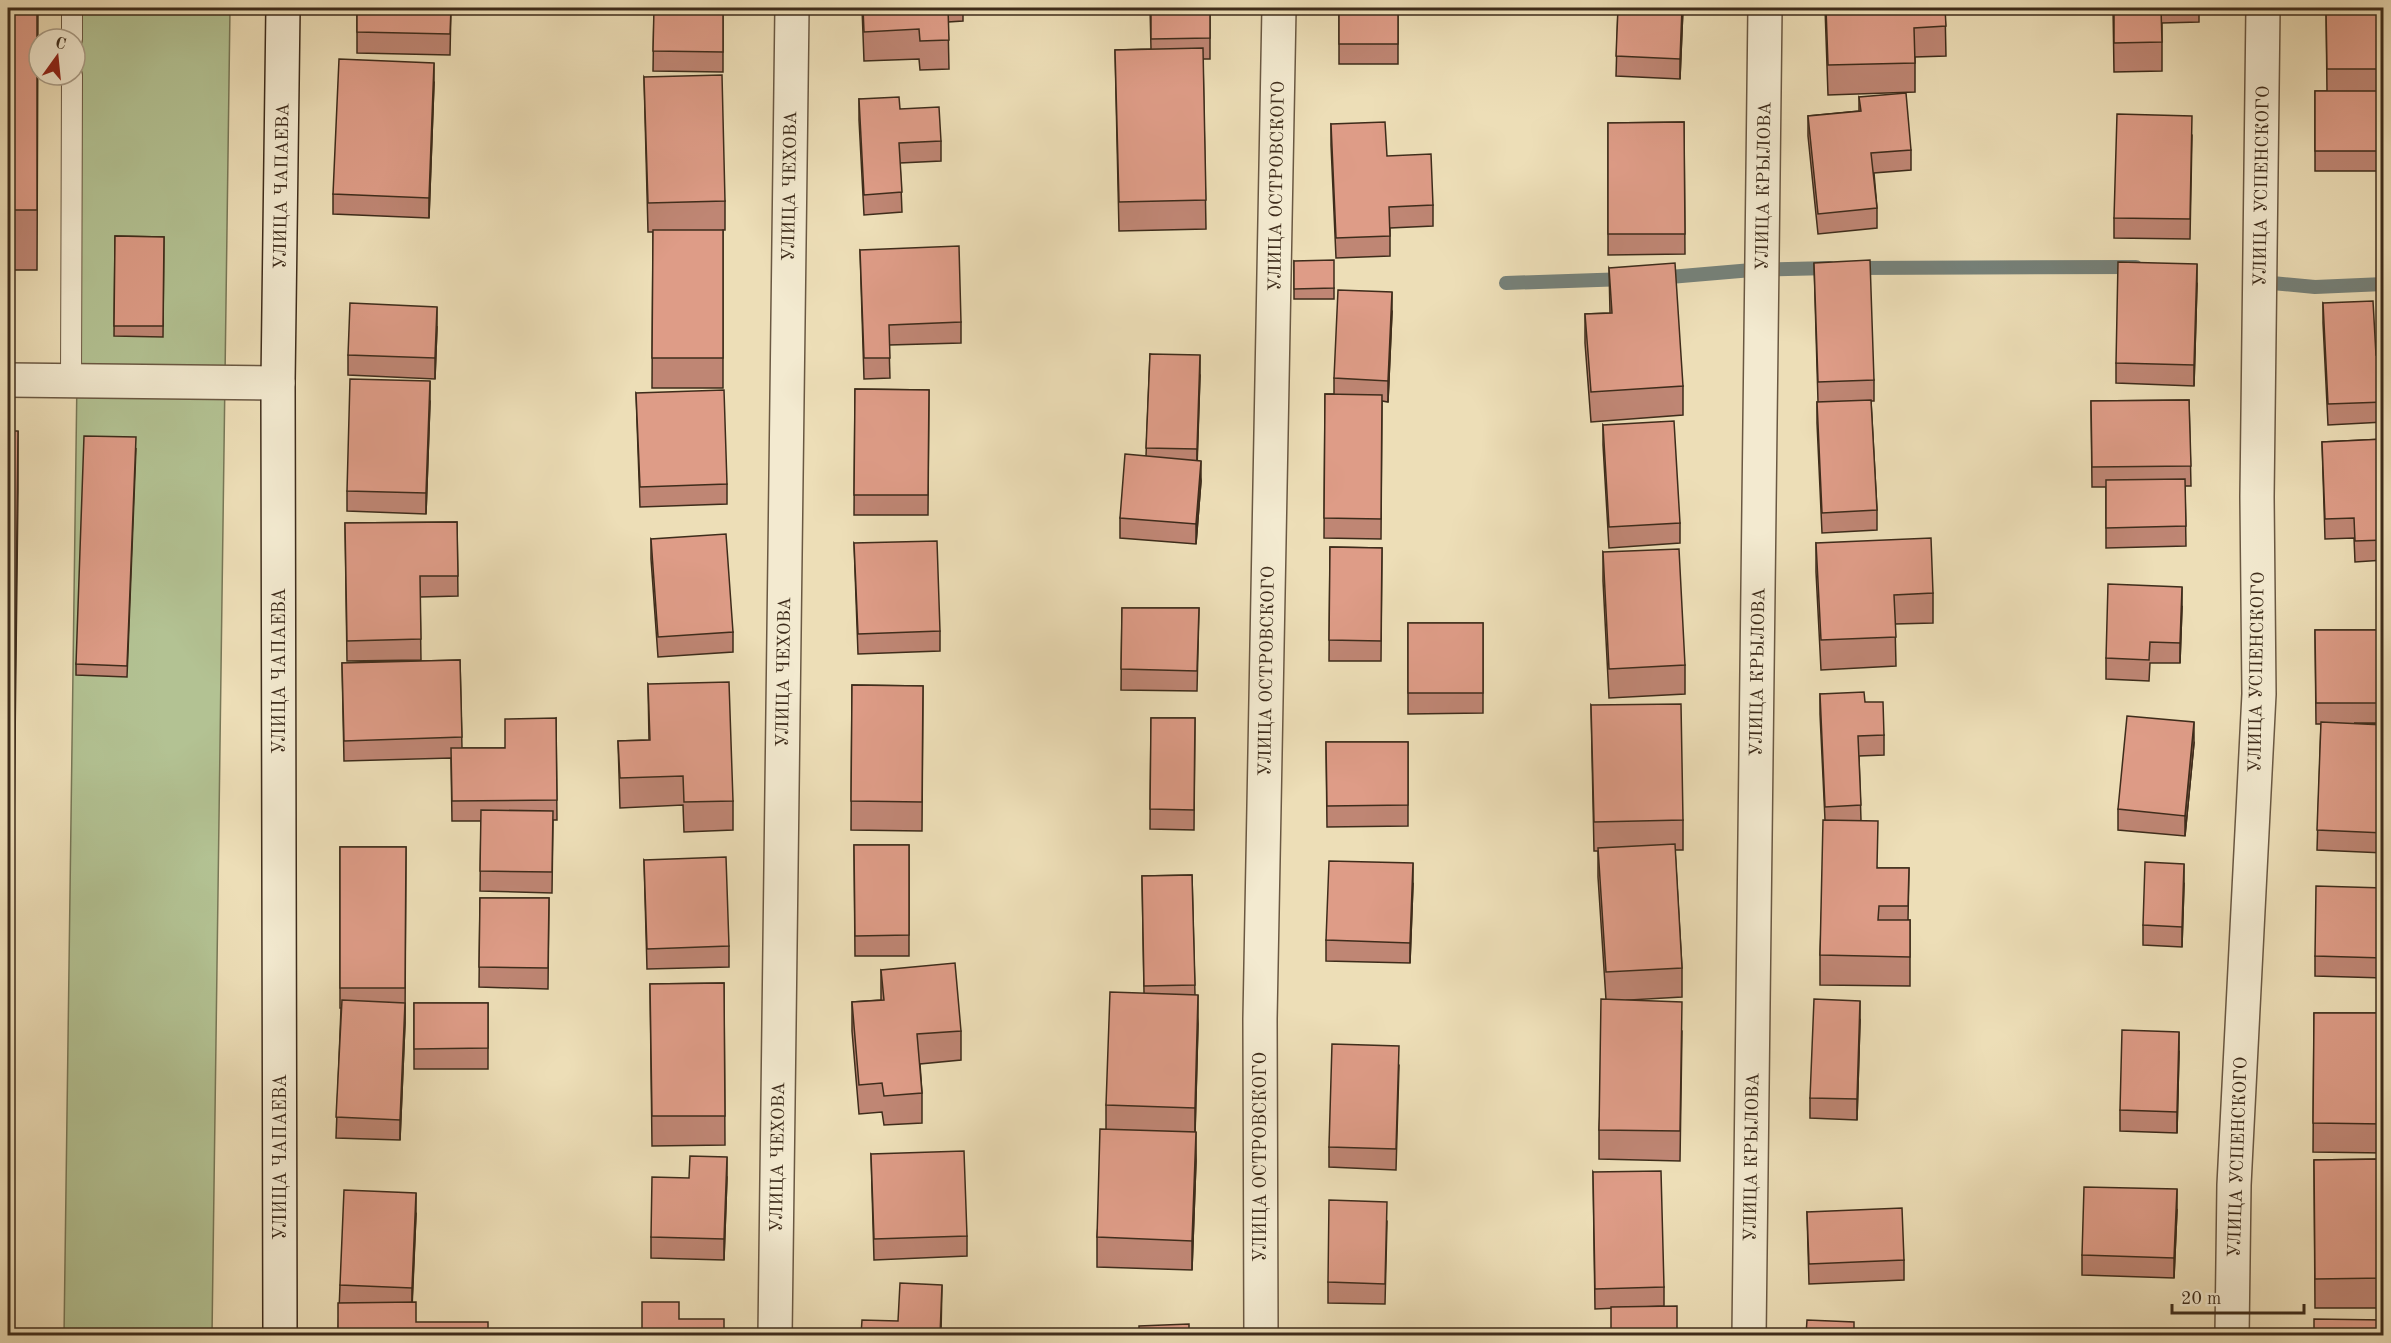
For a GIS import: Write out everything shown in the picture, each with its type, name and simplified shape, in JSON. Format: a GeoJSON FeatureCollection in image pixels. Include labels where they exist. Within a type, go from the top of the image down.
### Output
{"type":"FeatureCollection","features":[{"type":"Feature","properties":{"kind":"street","name":"УЛИЦА ЧАПАЕВА"},"geometry":{"type":"LineString","coordinates":[[280,1335],[278,383],[283,8]]}},
{"type":"Feature","properties":{"kind":"street","name":"УЛИЦА ЧЕХОВА"},"geometry":{"type":"LineString","coordinates":[[775,1335],[792,8]]}},
{"type":"Feature","properties":{"kind":"street","name":"УЛИЦА ОСТРОВСКОГО"},"geometry":{"type":"LineString","coordinates":[[1262,1335],[1260,1018],[1279,8]]}},
{"type":"Feature","properties":{"kind":"street","name":"УЛИЦА КРЫЛОВА"},"geometry":{"type":"LineString","coordinates":[[1749,1335],[1765,8]]}},
{"type":"Feature","properties":{"kind":"street","name":"УЛИЦА УСПЕНСКОГО"},"geometry":{"type":"LineString","coordinates":[[2232,1335],[2234,1185],[2259,694],[2257,496],[2263,8]]}},
{"type":"Feature","properties":{"kind":"street"},"geometry":{"type":"LineString","coordinates":[[8,380],[278,383]]}},
{"type":"Feature","properties":{"kind":"lane"},"geometry":{"type":"LineString","coordinates":[[72,8],[72,27]]}},
{"type":"Feature","properties":{"kind":"lane"},"geometry":{"type":"LineString","coordinates":[[71,381],[72,87]]}},
{"type":"Feature","properties":{"kind":"green space"},"geometry":{"type":"Polygon","coordinates":[[[82,8],[230,8],[212,1335],[64,1336],[81,87],[87,87],[87,27],[82,27],[82,8]]]}},
{"type":"Feature","properties":{"kind":"building"},"geometry":{"type":"Polygon","coordinates":[[[8,8],[37,8],[37,27],[27,27],[27,87],[37,87],[37,210],[8,210],[8,8]]]}},
{"type":"Feature","properties":{"kind":"building"},"geometry":{"type":"Polygon","coordinates":[[[357,8],[451,8],[450,34],[357,32],[357,8]]]}},
{"type":"Feature","properties":{"kind":"building"},"geometry":{"type":"Polygon","coordinates":[[[654,8],[723,8],[723,52],[653,51],[654,8]]]}},
{"type":"Feature","properties":{"kind":"building"},"geometry":{"type":"Polygon","coordinates":[[[863,8],[948,8],[949,40],[920,41],[919,29],[864,32],[863,8]]]}},
{"type":"Feature","properties":{"kind":"building"},"geometry":{"type":"Polygon","coordinates":[[[1151,8],[1210,8],[1210,38],[1151,39],[1151,8]]]}},
{"type":"Feature","properties":{"kind":"building"},"geometry":{"type":"Polygon","coordinates":[[[1339,8],[1398,8],[1398,44],[1339,44],[1339,8]]]}},
{"type":"Feature","properties":{"kind":"building"},"geometry":{"type":"Polygon","coordinates":[[[1618,8],[1682,8],[1680,59],[1616,56],[1618,8]]]}},
{"type":"Feature","properties":{"kind":"building"},"geometry":{"type":"Polygon","coordinates":[[[1826,8],[1945,8],[1946,26],[1914,28],[1915,63],[1828,65],[1826,8]]]}},
{"type":"Feature","properties":{"kind":"building"},"geometry":{"type":"Polygon","coordinates":[[[2114,8],[2161,8],[2162,42],[2114,43],[2114,8]]]}},
{"type":"Feature","properties":{"kind":"building"},"geometry":{"type":"Polygon","coordinates":[[[2326,8],[2384,8],[2384,69],[2327,69],[2326,8]]]}},
{"type":"Feature","properties":{"kind":"building"},"geometry":{"type":"Polygon","coordinates":[[[1203,48],[1206,200],[1119,202],[1115,50],[1203,48]]]}},
{"type":"Feature","properties":{"kind":"building"},"geometry":{"type":"Polygon","coordinates":[[[339,59],[434,63],[429,198],[333,194],[339,59]]]}},
{"type":"Feature","properties":{"kind":"building"},"geometry":{"type":"Polygon","coordinates":[[[722,75],[725,201],[648,203],[644,77],[722,75]]]}},
{"type":"Feature","properties":{"kind":"building"},"geometry":{"type":"Polygon","coordinates":[[[2315,91],[2384,91],[2384,151],[2315,151],[2315,91]]]}},
{"type":"Feature","properties":{"kind":"building"},"geometry":{"type":"Polygon","coordinates":[[[1906,93],[1911,150],[1871,153],[1877,208],[1818,214],[1808,116],[1861,111],[1859,97],[1906,93]]]}},
{"type":"Feature","properties":{"kind":"building"},"geometry":{"type":"Polygon","coordinates":[[[899,97],[900,109],[939,107],[941,141],[899,143],[902,192],[864,195],[859,99],[899,97]]]}},
{"type":"Feature","properties":{"kind":"building"},"geometry":{"type":"Polygon","coordinates":[[[2117,114],[2192,116],[2190,219],[2114,218],[2117,114]]]}},
{"type":"Feature","properties":{"kind":"building"},"geometry":{"type":"Polygon","coordinates":[[[1385,122],[1387,156],[1431,154],[1433,205],[1389,207],[1390,236],[1336,238],[1331,124],[1385,122]]]}},
{"type":"Feature","properties":{"kind":"building"},"geometry":{"type":"Polygon","coordinates":[[[1684,122],[1685,234],[1608,234],[1608,123],[1684,122]]]}},
{"type":"Feature","properties":{"kind":"building"},"geometry":{"type":"Polygon","coordinates":[[[653,230],[723,230],[723,358],[652,358],[653,230]]]}},
{"type":"Feature","properties":{"kind":"building"},"geometry":{"type":"Polygon","coordinates":[[[115,236],[164,237],[163,326],[114,326],[115,236]]]}},
{"type":"Feature","properties":{"kind":"building"},"geometry":{"type":"Polygon","coordinates":[[[959,246],[961,322],[889,325],[890,358],[864,358],[860,250],[959,246]]]}},
{"type":"Feature","properties":{"kind":"building"},"geometry":{"type":"Polygon","coordinates":[[[1334,260],[1334,288],[1294,289],[1294,261],[1334,260]]]}},
{"type":"Feature","properties":{"kind":"building"},"geometry":{"type":"Polygon","coordinates":[[[1870,260],[1874,380],[1818,382],[1814,263],[1870,260]]]}},
{"type":"Feature","properties":{"kind":"building"},"geometry":{"type":"Polygon","coordinates":[[[2118,262],[2197,264],[2194,365],[2116,363],[2118,262]]]}},
{"type":"Feature","properties":{"kind":"building"},"geometry":{"type":"Polygon","coordinates":[[[1675,263],[1683,386],[1591,392],[1585,314],[1612,313],[1609,268],[1675,263]]]}},
{"type":"Feature","properties":{"kind":"building"},"geometry":{"type":"Polygon","coordinates":[[[1338,290],[1392,292],[1388,381],[1334,378],[1338,290]]]}},
{"type":"Feature","properties":{"kind":"building"},"geometry":{"type":"Polygon","coordinates":[[[2373,301],[2376,355],[2384,355],[2384,402],[2328,404],[2323,303],[2373,301]]]}},
{"type":"Feature","properties":{"kind":"building"},"geometry":{"type":"Polygon","coordinates":[[[350,303],[437,307],[435,358],[348,355],[350,303]]]}},
{"type":"Feature","properties":{"kind":"building"},"geometry":{"type":"Polygon","coordinates":[[[1150,354],[1200,355],[1197,449],[1146,448],[1150,354]]]}},
{"type":"Feature","properties":{"kind":"building"},"geometry":{"type":"Polygon","coordinates":[[[350,379],[430,381],[426,493],[347,491],[350,379]]]}},
{"type":"Feature","properties":{"kind":"building"},"geometry":{"type":"Polygon","coordinates":[[[855,389],[929,390],[928,495],[854,495],[855,389]]]}},
{"type":"Feature","properties":{"kind":"building"},"geometry":{"type":"Polygon","coordinates":[[[724,390],[727,484],[640,487],[636,393],[724,390]]]}},
{"type":"Feature","properties":{"kind":"building"},"geometry":{"type":"Polygon","coordinates":[[[1325,394],[1382,395],[1381,519],[1324,518],[1325,394]]]}},
{"type":"Feature","properties":{"kind":"building"},"geometry":{"type":"Polygon","coordinates":[[[1871,400],[1877,510],[1822,513],[1817,402],[1871,400]]]}},
{"type":"Feature","properties":{"kind":"building"},"geometry":{"type":"Polygon","coordinates":[[[2189,400],[2191,466],[2092,467],[2091,401],[2189,400]]]}},
{"type":"Feature","properties":{"kind":"building"},"geometry":{"type":"Polygon","coordinates":[[[1674,421],[1680,523],[1609,527],[1603,425],[1674,421]]]}},
{"type":"Feature","properties":{"kind":"building"},"geometry":{"type":"Polygon","coordinates":[[[8,431],[18,431],[8,1323],[8,431]]]}},
{"type":"Feature","properties":{"kind":"building"},"geometry":{"type":"Polygon","coordinates":[[[84,436],[136,437],[127,666],[76,664],[84,436]]]}},
{"type":"Feature","properties":{"kind":"building"},"geometry":{"type":"Polygon","coordinates":[[[2384,439],[2384,540],[2355,541],[2354,518],[2325,519],[2322,442],[2384,439]]]}},
{"type":"Feature","properties":{"kind":"building"},"geometry":{"type":"Polygon","coordinates":[[[1125,454],[1201,461],[1196,524],[1120,518],[1125,454]]]}},
{"type":"Feature","properties":{"kind":"building"},"geometry":{"type":"Polygon","coordinates":[[[2185,479],[2186,526],[2106,528],[2106,480],[2185,479]]]}},
{"type":"Feature","properties":{"kind":"building"},"geometry":{"type":"Polygon","coordinates":[[[457,522],[458,576],[420,576],[421,639],[347,641],[345,523],[457,522]]]}},
{"type":"Feature","properties":{"kind":"building"},"geometry":{"type":"Polygon","coordinates":[[[726,534],[733,632],[658,637],[651,539],[726,534]]]}},
{"type":"Feature","properties":{"kind":"building"},"geometry":{"type":"Polygon","coordinates":[[[1931,538],[1933,593],[1894,595],[1896,637],[1821,640],[1816,543],[1931,538]]]}},
{"type":"Feature","properties":{"kind":"building"},"geometry":{"type":"Polygon","coordinates":[[[937,541],[940,631],[858,634],[854,543],[937,541]]]}},
{"type":"Feature","properties":{"kind":"building"},"geometry":{"type":"Polygon","coordinates":[[[1330,547],[1382,548],[1381,641],[1329,640],[1330,547]]]}},
{"type":"Feature","properties":{"kind":"building"},"geometry":{"type":"Polygon","coordinates":[[[1679,549],[1685,665],[1609,669],[1603,552],[1679,549]]]}},
{"type":"Feature","properties":{"kind":"building"},"geometry":{"type":"Polygon","coordinates":[[[2108,584],[2182,587],[2180,643],[2150,642],[2149,660],[2106,658],[2108,584]]]}},
{"type":"Feature","properties":{"kind":"building"},"geometry":{"type":"Polygon","coordinates":[[[1122,608],[1199,608],[1197,671],[1121,669],[1122,608]]]}},
{"type":"Feature","properties":{"kind":"building"},"geometry":{"type":"Polygon","coordinates":[[[1408,623],[1483,623],[1483,693],[1408,693],[1408,623]]]}},
{"type":"Feature","properties":{"kind":"building"},"geometry":{"type":"Polygon","coordinates":[[[2315,630],[2384,630],[2384,703],[2316,703],[2315,630]]]}},
{"type":"Feature","properties":{"kind":"building"},"geometry":{"type":"Polygon","coordinates":[[[460,660],[462,737],[344,741],[342,663],[460,660]]]}},
{"type":"Feature","properties":{"kind":"building"},"geometry":{"type":"Polygon","coordinates":[[[729,682],[733,801],[684,802],[683,776],[620,778],[618,741],[650,740],[648,684],[729,682]]]}},
{"type":"Feature","properties":{"kind":"building"},"geometry":{"type":"Polygon","coordinates":[[[852,685],[923,686],[922,802],[851,801],[852,685]]]}},
{"type":"Feature","properties":{"kind":"building"},"geometry":{"type":"Polygon","coordinates":[[[1864,692],[1865,702],[1883,702],[1884,735],[1858,736],[1861,805],[1825,807],[1820,694],[1864,692]]]}},
{"type":"Feature","properties":{"kind":"building"},"geometry":{"type":"Polygon","coordinates":[[[1681,704],[1683,820],[1594,822],[1591,705],[1681,704]]]}},
{"type":"Feature","properties":{"kind":"building"},"geometry":{"type":"Polygon","coordinates":[[[2127,716],[2194,722],[2185,816],[2118,809],[2127,716]]]}},
{"type":"Feature","properties":{"kind":"building"},"geometry":{"type":"Polygon","coordinates":[[[556,718],[557,800],[452,801],[451,748],[505,748],[505,719],[556,718]]]}},
{"type":"Feature","properties":{"kind":"building"},"geometry":{"type":"Polygon","coordinates":[[[1151,718],[1195,718],[1194,810],[1150,809],[1151,718]]]}},
{"type":"Feature","properties":{"kind":"building"},"geometry":{"type":"Polygon","coordinates":[[[2321,722],[2384,725],[2384,833],[2317,830],[2321,722]]]}},
{"type":"Feature","properties":{"kind":"building"},"geometry":{"type":"Polygon","coordinates":[[[1326,742],[1408,742],[1408,805],[1327,806],[1326,742]]]}},
{"type":"Feature","properties":{"kind":"building"},"geometry":{"type":"Polygon","coordinates":[[[481,810],[553,811],[552,872],[480,871],[481,810]]]}},
{"type":"Feature","properties":{"kind":"building"},"geometry":{"type":"Polygon","coordinates":[[[1823,820],[1878,821],[1877,868],[1909,868],[1908,906],[1879,906],[1878,920],[1910,920],[1910,957],[1820,955],[1823,820]]]}},
{"type":"Feature","properties":{"kind":"building"},"geometry":{"type":"Polygon","coordinates":[[[1675,844],[1682,968],[1606,972],[1598,848],[1675,844]]]}},
{"type":"Feature","properties":{"kind":"building"},"geometry":{"type":"Polygon","coordinates":[[[854,845],[909,845],[909,935],[855,936],[854,845]]]}},
{"type":"Feature","properties":{"kind":"building"},"geometry":{"type":"Polygon","coordinates":[[[340,847],[406,847],[405,988],[340,988],[340,847]]]}},
{"type":"Feature","properties":{"kind":"building"},"geometry":{"type":"Polygon","coordinates":[[[726,857],[729,946],[647,949],[644,860],[726,857]]]}},
{"type":"Feature","properties":{"kind":"building"},"geometry":{"type":"Polygon","coordinates":[[[1329,861],[1413,863],[1410,943],[1326,940],[1329,861]]]}},
{"type":"Feature","properties":{"kind":"building"},"geometry":{"type":"Polygon","coordinates":[[[2145,862],[2184,864],[2182,927],[2143,925],[2145,862]]]}},
{"type":"Feature","properties":{"kind":"building"},"geometry":{"type":"Polygon","coordinates":[[[1192,875],[1195,985],[1144,986],[1142,876],[1192,875]]]}},
{"type":"Feature","properties":{"kind":"building"},"geometry":{"type":"Polygon","coordinates":[[[2316,886],[2384,888],[2384,958],[2315,956],[2316,886]]]}},
{"type":"Feature","properties":{"kind":"building"},"geometry":{"type":"Polygon","coordinates":[[[480,898],[549,898],[548,968],[479,967],[480,898]]]}},
{"type":"Feature","properties":{"kind":"building"},"geometry":{"type":"Polygon","coordinates":[[[955,963],[961,1031],[917,1034],[922,1093],[884,1096],[882,1083],[859,1085],[852,1002],[884,1000],[881,970],[955,963]]]}},
{"type":"Feature","properties":{"kind":"building"},"geometry":{"type":"Polygon","coordinates":[[[724,983],[725,1116],[652,1116],[650,984],[724,983]]]}},
{"type":"Feature","properties":{"kind":"building"},"geometry":{"type":"Polygon","coordinates":[[[1110,992],[1198,995],[1195,1108],[1106,1105],[1110,992]]]}},
{"type":"Feature","properties":{"kind":"building"},"geometry":{"type":"Polygon","coordinates":[[[1601,999],[1682,1002],[1680,1131],[1599,1130],[1601,999]]]}},
{"type":"Feature","properties":{"kind":"building"},"geometry":{"type":"Polygon","coordinates":[[[1814,999],[1860,1001],[1857,1099],[1810,1098],[1814,999]]]}},
{"type":"Feature","properties":{"kind":"building"},"geometry":{"type":"Polygon","coordinates":[[[342,1000],[405,1003],[400,1120],[336,1117],[342,1000]]]}},
{"type":"Feature","properties":{"kind":"building"},"geometry":{"type":"Polygon","coordinates":[[[414,1003],[488,1003],[488,1048],[414,1049],[414,1003]]]}},
{"type":"Feature","properties":{"kind":"building"},"geometry":{"type":"Polygon","coordinates":[[[2314,1013],[2384,1013],[2384,1124],[2313,1123],[2314,1013]]]}},
{"type":"Feature","properties":{"kind":"building"},"geometry":{"type":"Polygon","coordinates":[[[2122,1030],[2179,1032],[2177,1112],[2120,1110],[2122,1030]]]}},
{"type":"Feature","properties":{"kind":"building"},"geometry":{"type":"Polygon","coordinates":[[[1332,1044],[1399,1046],[1396,1149],[1329,1147],[1332,1044]]]}},
{"type":"Feature","properties":{"kind":"building"},"geometry":{"type":"Polygon","coordinates":[[[1100,1129],[1196,1132],[1192,1241],[1097,1237],[1100,1129]]]}},
{"type":"Feature","properties":{"kind":"building"},"geometry":{"type":"Polygon","coordinates":[[[964,1151],[967,1236],[874,1239],[871,1154],[964,1151]]]}},
{"type":"Feature","properties":{"kind":"building"},"geometry":{"type":"Polygon","coordinates":[[[690,1156],[727,1157],[724,1239],[651,1237],[652,1177],[689,1178],[690,1156]]]}},
{"type":"Feature","properties":{"kind":"building"},"geometry":{"type":"Polygon","coordinates":[[[2384,1159],[2384,1278],[2315,1279],[2314,1160],[2384,1159]]]}},
{"type":"Feature","properties":{"kind":"building"},"geometry":{"type":"Polygon","coordinates":[[[1661,1171],[1664,1287],[1595,1289],[1593,1172],[1661,1171]]]}},
{"type":"Feature","properties":{"kind":"building"},"geometry":{"type":"Polygon","coordinates":[[[2084,1187],[2177,1189],[2174,1258],[2082,1255],[2084,1187]]]}},
{"type":"Feature","properties":{"kind":"building"},"geometry":{"type":"Polygon","coordinates":[[[344,1190],[416,1193],[412,1288],[340,1285],[344,1190]]]}},
{"type":"Feature","properties":{"kind":"building"},"geometry":{"type":"Polygon","coordinates":[[[1329,1200],[1387,1202],[1385,1284],[1328,1282],[1329,1200]]]}},
{"type":"Feature","properties":{"kind":"building"},"geometry":{"type":"Polygon","coordinates":[[[1902,1208],[1904,1260],[1809,1264],[1807,1212],[1902,1208]]]}},
{"type":"Feature","properties":{"kind":"building"},"geometry":{"type":"Polygon","coordinates":[[[900,1283],[942,1285],[940,1335],[861,1335],[862,1320],[898,1321],[900,1283]]]}},
{"type":"Feature","properties":{"kind":"building"},"geometry":{"type":"Polygon","coordinates":[[[416,1302],[416,1322],[488,1322],[488,1335],[338,1335],[338,1303],[416,1302]]]}},
{"type":"Feature","properties":{"kind":"building"},"geometry":{"type":"Polygon","coordinates":[[[642,1302],[679,1302],[679,1319],[724,1319],[724,1335],[642,1335],[642,1302]]]}},
{"type":"Feature","properties":{"kind":"building"},"geometry":{"type":"Polygon","coordinates":[[[1677,1306],[1677,1335],[1611,1335],[1611,1307],[1677,1306]]]}},
{"type":"Feature","properties":{"kind":"building"},"geometry":{"type":"Polygon","coordinates":[[[2314,1319],[2384,1320],[2384,1335],[2314,1335],[2314,1319]]]}},
{"type":"Feature","properties":{"kind":"building"},"geometry":{"type":"Polygon","coordinates":[[[1807,1320],[1854,1322],[1854,1335],[1806,1335],[1807,1320]]]}},
{"type":"Feature","properties":{"kind":"building"},"geometry":{"type":"Polygon","coordinates":[[[1189,1324],[1189,1335],[1139,1335],[1139,1326],[1189,1324]]]}},
{"type":"Feature","properties":{"kind":"waterway"},"geometry":{"type":"LineString","coordinates":[[1853,268],[2136,267]]}},
{"type":"Feature","properties":{"kind":"waterway"},"geometry":{"type":"LineString","coordinates":[[1658,278],[1752,270],[1830,268]]}},
{"type":"Feature","properties":{"kind":"waterway"},"geometry":{"type":"LineString","coordinates":[[1506,283],[1627,279]]}},
{"type":"Feature","properties":{"kind":"waterway"},"geometry":{"type":"LineString","coordinates":[[2272,283],[2315,287],[2384,284]]}}]}
